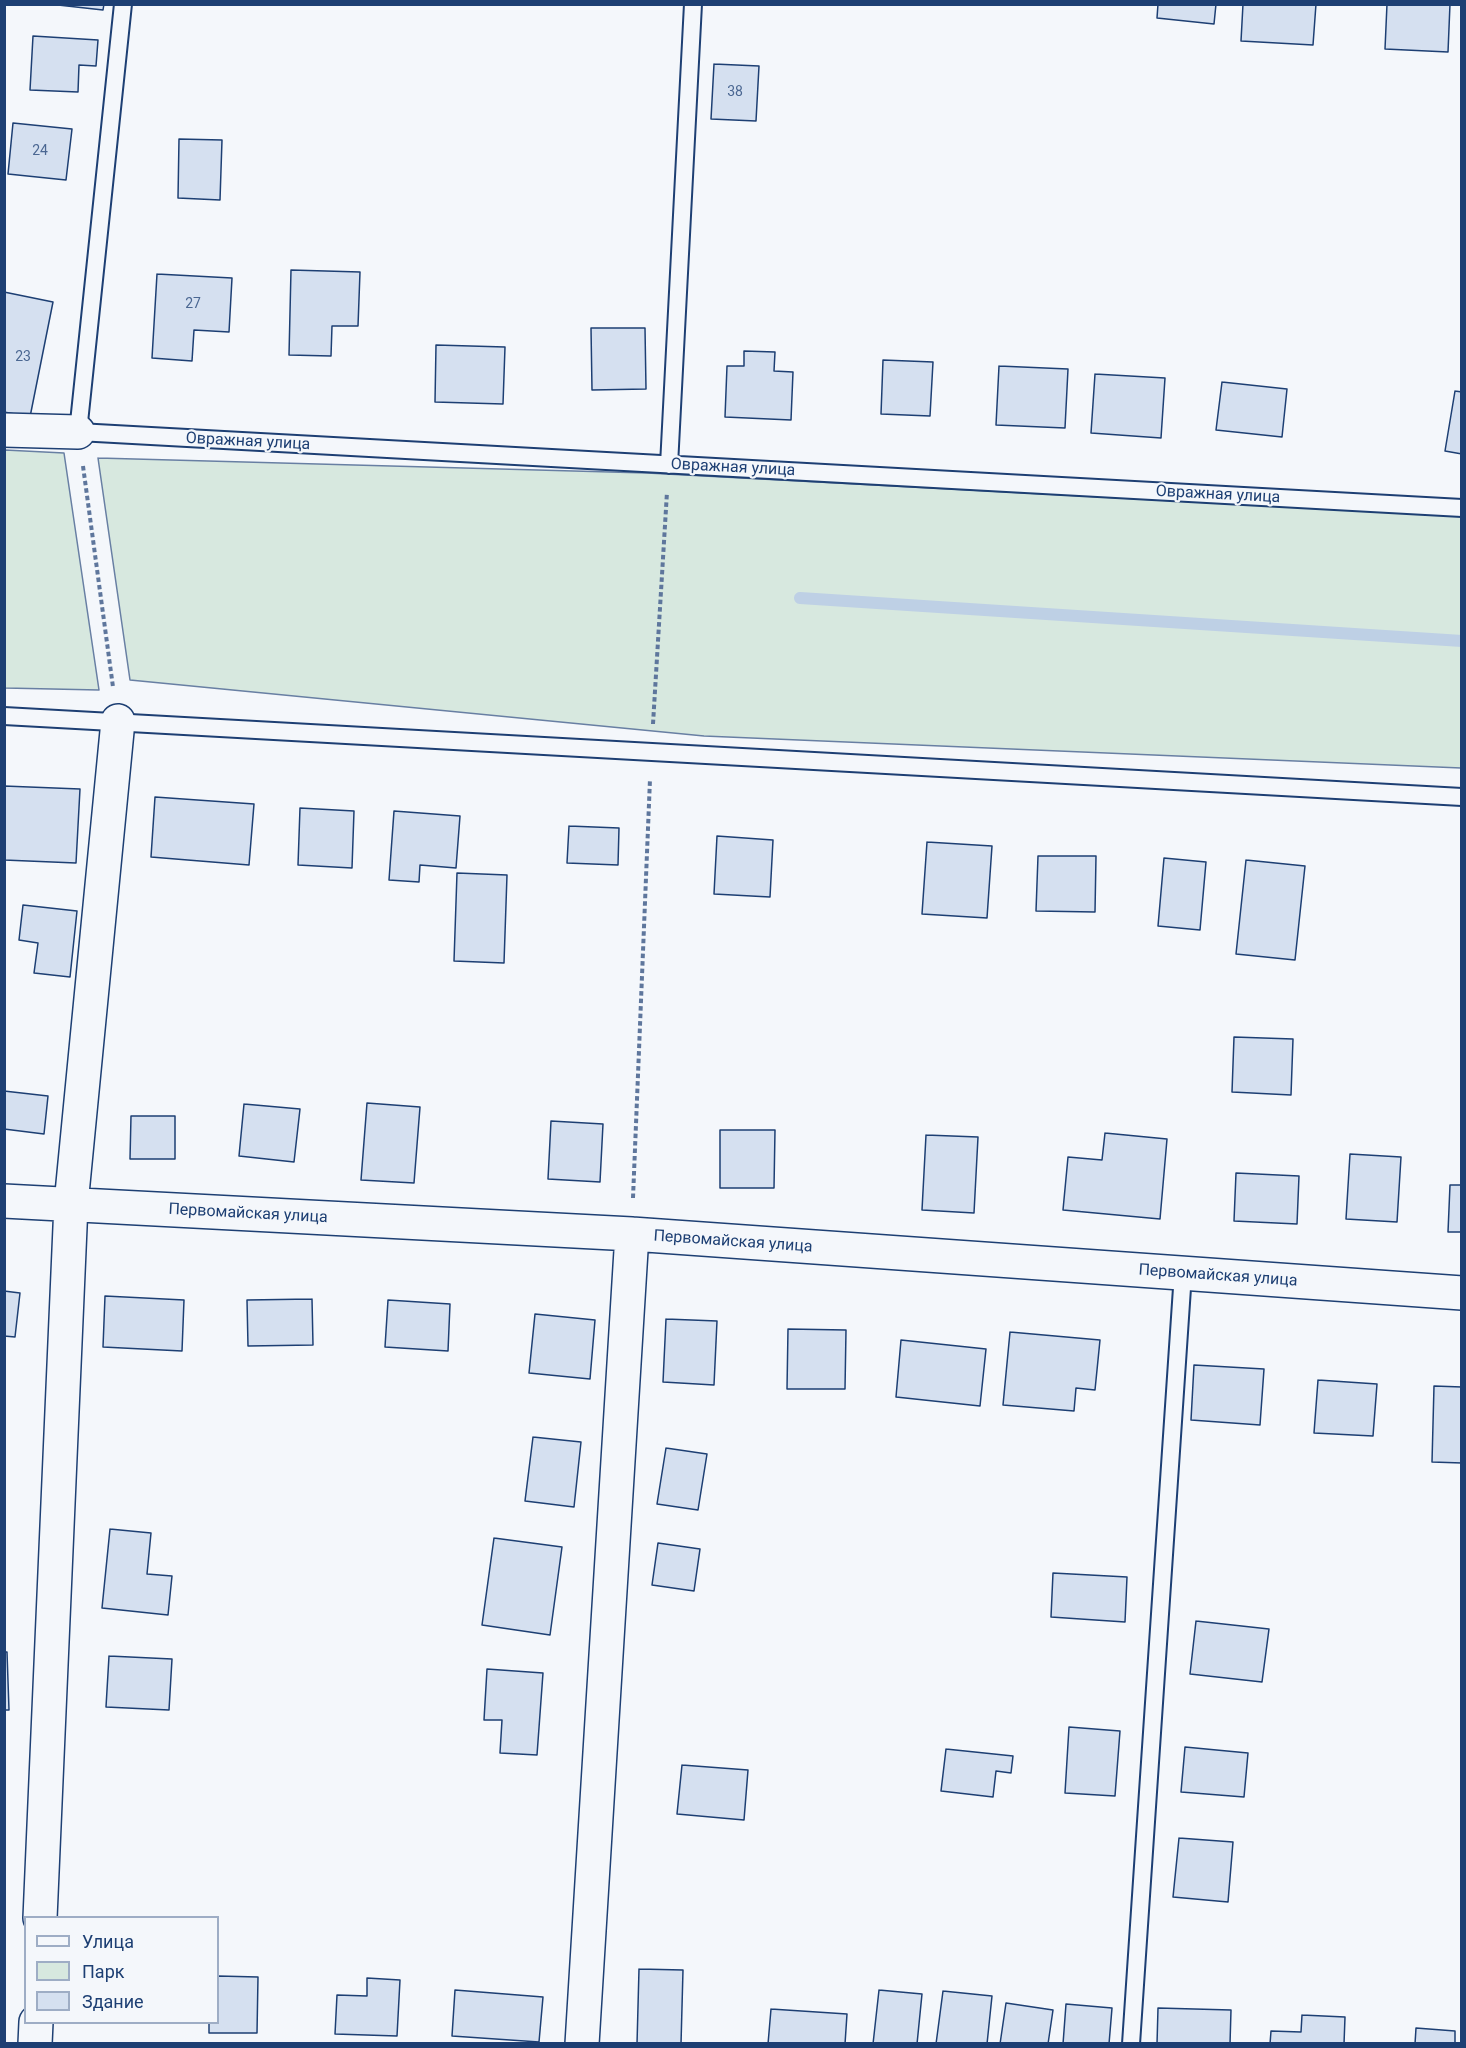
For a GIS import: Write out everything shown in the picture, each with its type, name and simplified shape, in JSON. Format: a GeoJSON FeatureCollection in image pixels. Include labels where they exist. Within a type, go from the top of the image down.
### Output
{"type":"FeatureCollection","features":[{"type":"Feature","properties":{"kind":"street","name":"Овражная улица"},"geometry":{"type":"LineString","coordinates":[[4,430],[78,432]]}},
{"type":"Feature","properties":{"kind":"street"},"geometry":{"type":"LineString","coordinates":[[40,1916],[71,1204],[118,721]]}},
{"type":"Feature","properties":{"kind":"street","name":"Первомайская улица"},"geometry":{"type":"LineString","coordinates":[[4,1201],[632,1234],[1461,1293]]}},
{"type":"Feature","properties":{"kind":"street"},"geometry":{"type":"LineString","coordinates":[[582,2043],[632,1234]]}},
{"type":"Feature","properties":{"kind":"street"},"geometry":{"type":"LineString","coordinates":[[35,2043],[36,2024]]}},
{"type":"Feature","properties":{"kind":"lane"},"geometry":{"type":"LineString","coordinates":[[78,432],[123,4]]}},
{"type":"Feature","properties":{"kind":"lane"},"geometry":{"type":"LineString","coordinates":[[669,465],[693,4]]}},
{"type":"Feature","properties":{"kind":"lane","name":"Овражная улица"},"geometry":{"type":"LineString","coordinates":[[78,432],[1461,508]]}},
{"type":"Feature","properties":{"kind":"lane"},"geometry":{"type":"LineString","coordinates":[[4,716],[1461,797]]}},
{"type":"Feature","properties":{"kind":"lane"},"geometry":{"type":"LineString","coordinates":[[1131,2043],[1183,1273]]}},
{"type":"Feature","properties":{"kind":"path"},"geometry":{"type":"LineString","coordinates":[[78,432],[118,721]]}},
{"type":"Feature","properties":{"kind":"path"},"geometry":{"type":"LineString","coordinates":[[632,1234],[651,751],[669,465]]}},
{"type":"Feature","properties":{"kind":"green space"},"geometry":{"type":"Polygon","coordinates":[[[5,450],[64,453],[99,690],[5,688],[5,450]]]}},
{"type":"Feature","properties":{"kind":"green space"},"geometry":{"type":"Polygon","coordinates":[[[98,458],[647,473],[1461,516],[1461,768],[704,736],[130,680],[98,458]]]}},
{"type":"Feature","properties":{"kind":"building"},"geometry":{"type":"Polygon","coordinates":[[[49,4],[104,4],[103,10],[49,4]]]}},
{"type":"Feature","properties":{"kind":"building"},"geometry":{"type":"Polygon","coordinates":[[[1158,4],[1216,4],[1214,24],[1157,18],[1158,4]]]}},
{"type":"Feature","properties":{"kind":"building"},"geometry":{"type":"Polygon","coordinates":[[[1243,4],[1316,4],[1313,45],[1241,41],[1243,4]]]}},
{"type":"Feature","properties":{"kind":"building"},"geometry":{"type":"Polygon","coordinates":[[[1387,4],[1450,4],[1448,52],[1385,49],[1387,4]]]}},
{"type":"Feature","properties":{"kind":"building"},"geometry":{"type":"Polygon","coordinates":[[[33,36],[98,40],[96,66],[79,65],[78,92],[30,90],[33,36]]]}},
{"type":"Feature","properties":{"kind":"building"},"geometry":{"type":"Polygon","coordinates":[[[714,64],[759,66],[756,121],[711,119],[714,64]]]}},
{"type":"Feature","properties":{"kind":"building"},"geometry":{"type":"Polygon","coordinates":[[[13,123],[72,129],[66,180],[8,174],[13,123]]]}},
{"type":"Feature","properties":{"kind":"building"},"geometry":{"type":"Polygon","coordinates":[[[179,139],[222,140],[220,200],[178,198],[179,139]]]}},
{"type":"Feature","properties":{"kind":"building"},"geometry":{"type":"Polygon","coordinates":[[[291,270],[360,272],[358,326],[332,326],[331,356],[289,355],[291,270]]]}},
{"type":"Feature","properties":{"kind":"building"},"geometry":{"type":"Polygon","coordinates":[[[157,274],[232,278],[229,332],[194,330],[192,361],[152,358],[157,274]]]}},
{"type":"Feature","properties":{"kind":"building"},"geometry":{"type":"Polygon","coordinates":[[[4,292],[53,302],[30,417],[4,412],[4,292]]]}},
{"type":"Feature","properties":{"kind":"building"},"geometry":{"type":"Polygon","coordinates":[[[591,328],[645,328],[646,389],[592,390],[591,328]]]}},
{"type":"Feature","properties":{"kind":"building"},"geometry":{"type":"Polygon","coordinates":[[[436,345],[505,347],[503,404],[435,402],[436,345]]]}},
{"type":"Feature","properties":{"kind":"building"},"geometry":{"type":"Polygon","coordinates":[[[744,351],[775,352],[774,371],[793,372],[791,420],[725,417],[727,366],[744,366],[744,351]]]}},
{"type":"Feature","properties":{"kind":"building"},"geometry":{"type":"Polygon","coordinates":[[[883,360],[933,362],[930,416],[881,414],[883,360]]]}},
{"type":"Feature","properties":{"kind":"building"},"geometry":{"type":"Polygon","coordinates":[[[999,366],[1068,369],[1065,428],[996,425],[999,366]]]}},
{"type":"Feature","properties":{"kind":"building"},"geometry":{"type":"Polygon","coordinates":[[[1095,374],[1165,378],[1161,438],[1091,433],[1095,374]]]}},
{"type":"Feature","properties":{"kind":"building"},"geometry":{"type":"Polygon","coordinates":[[[1222,382],[1287,389],[1282,437],[1216,430],[1222,382]]]}},
{"type":"Feature","properties":{"kind":"building"},"geometry":{"type":"Polygon","coordinates":[[[1455,391],[1462,392],[1462,454],[1445,451],[1455,391]]]}},
{"type":"Feature","properties":{"kind":"building"},"geometry":{"type":"Polygon","coordinates":[[[4,786],[80,789],[76,863],[4,860],[4,786]]]}},
{"type":"Feature","properties":{"kind":"building"},"geometry":{"type":"Polygon","coordinates":[[[155,797],[254,804],[249,865],[151,857],[155,797]]]}},
{"type":"Feature","properties":{"kind":"building"},"geometry":{"type":"Polygon","coordinates":[[[300,808],[354,811],[352,868],[298,865],[300,808]]]}},
{"type":"Feature","properties":{"kind":"building"},"geometry":{"type":"Polygon","coordinates":[[[394,811],[460,816],[456,868],[420,865],[419,882],[389,880],[394,811]]]}},
{"type":"Feature","properties":{"kind":"building"},"geometry":{"type":"Polygon","coordinates":[[[569,826],[619,828],[618,865],[567,863],[569,826]]]}},
{"type":"Feature","properties":{"kind":"building"},"geometry":{"type":"Polygon","coordinates":[[[717,836],[773,840],[770,897],[714,894],[717,836]]]}},
{"type":"Feature","properties":{"kind":"building"},"geometry":{"type":"Polygon","coordinates":[[[927,842],[992,846],[987,918],[922,914],[927,842]]]}},
{"type":"Feature","properties":{"kind":"building"},"geometry":{"type":"Polygon","coordinates":[[[1038,856],[1096,856],[1095,912],[1036,911],[1038,856]]]}},
{"type":"Feature","properties":{"kind":"building"},"geometry":{"type":"Polygon","coordinates":[[[1164,858],[1206,862],[1200,930],[1158,926],[1164,858]]]}},
{"type":"Feature","properties":{"kind":"building"},"geometry":{"type":"Polygon","coordinates":[[[1246,860],[1305,866],[1295,960],[1236,954],[1246,860]]]}},
{"type":"Feature","properties":{"kind":"building"},"geometry":{"type":"Polygon","coordinates":[[[457,873],[507,875],[504,963],[454,961],[457,873]]]}},
{"type":"Feature","properties":{"kind":"building"},"geometry":{"type":"Polygon","coordinates":[[[23,905],[77,911],[70,977],[34,973],[38,943],[19,940],[23,905]]]}},
{"type":"Feature","properties":{"kind":"building"},"geometry":{"type":"Polygon","coordinates":[[[1234,1037],[1293,1039],[1291,1095],[1232,1092],[1234,1037]]]}},
{"type":"Feature","properties":{"kind":"building"},"geometry":{"type":"Polygon","coordinates":[[[4,1091],[48,1096],[44,1134],[4,1129],[4,1091]]]}},
{"type":"Feature","properties":{"kind":"building"},"geometry":{"type":"Polygon","coordinates":[[[367,1103],[420,1107],[414,1183],[361,1180],[367,1103]]]}},
{"type":"Feature","properties":{"kind":"building"},"geometry":{"type":"Polygon","coordinates":[[[244,1104],[300,1109],[294,1162],[239,1156],[244,1104]]]}},
{"type":"Feature","properties":{"kind":"building"},"geometry":{"type":"Polygon","coordinates":[[[131,1116],[175,1116],[175,1159],[130,1159],[131,1116]]]}},
{"type":"Feature","properties":{"kind":"building"},"geometry":{"type":"Polygon","coordinates":[[[551,1121],[603,1124],[600,1182],[548,1179],[551,1121]]]}},
{"type":"Feature","properties":{"kind":"building"},"geometry":{"type":"Polygon","coordinates":[[[720,1130],[775,1130],[774,1188],[720,1188],[720,1130]]]}},
{"type":"Feature","properties":{"kind":"building"},"geometry":{"type":"Polygon","coordinates":[[[1105,1133],[1167,1139],[1160,1219],[1063,1210],[1068,1157],[1102,1160],[1105,1133]]]}},
{"type":"Feature","properties":{"kind":"building"},"geometry":{"type":"Polygon","coordinates":[[[926,1135],[978,1137],[974,1213],[922,1210],[926,1135]]]}},
{"type":"Feature","properties":{"kind":"building"},"geometry":{"type":"Polygon","coordinates":[[[1350,1154],[1401,1157],[1397,1222],[1346,1219],[1350,1154]]]}},
{"type":"Feature","properties":{"kind":"building"},"geometry":{"type":"Polygon","coordinates":[[[1236,1173],[1299,1176],[1297,1224],[1234,1221],[1236,1173]]]}},
{"type":"Feature","properties":{"kind":"building"},"geometry":{"type":"Polygon","coordinates":[[[1450,1185],[1462,1185],[1462,1232],[1448,1232],[1450,1185]]]}},
{"type":"Feature","properties":{"kind":"building"},"geometry":{"type":"Polygon","coordinates":[[[4,1291],[20,1293],[15,1337],[4,1336],[4,1291]]]}},
{"type":"Feature","properties":{"kind":"building"},"geometry":{"type":"Polygon","coordinates":[[[105,1296],[184,1300],[182,1351],[103,1347],[105,1296]]]}},
{"type":"Feature","properties":{"kind":"building"},"geometry":{"type":"Polygon","coordinates":[[[312,1299],[313,1345],[248,1346],[247,1300],[312,1299]]]}},
{"type":"Feature","properties":{"kind":"building"},"geometry":{"type":"Polygon","coordinates":[[[388,1300],[450,1304],[448,1351],[385,1347],[388,1300]]]}},
{"type":"Feature","properties":{"kind":"building"},"geometry":{"type":"Polygon","coordinates":[[[535,1314],[595,1320],[590,1379],[529,1373],[535,1314]]]}},
{"type":"Feature","properties":{"kind":"building"},"geometry":{"type":"Polygon","coordinates":[[[666,1319],[717,1321],[714,1385],[663,1382],[666,1319]]]}},
{"type":"Feature","properties":{"kind":"building"},"geometry":{"type":"Polygon","coordinates":[[[788,1329],[846,1330],[845,1389],[787,1389],[788,1329]]]}},
{"type":"Feature","properties":{"kind":"building"},"geometry":{"type":"Polygon","coordinates":[[[1010,1332],[1100,1340],[1095,1390],[1076,1388],[1074,1411],[1003,1405],[1010,1332]]]}},
{"type":"Feature","properties":{"kind":"building"},"geometry":{"type":"Polygon","coordinates":[[[901,1340],[986,1349],[980,1406],[896,1397],[901,1340]]]}},
{"type":"Feature","properties":{"kind":"building"},"geometry":{"type":"Polygon","coordinates":[[[1194,1365],[1264,1369],[1260,1425],[1191,1420],[1194,1365]]]}},
{"type":"Feature","properties":{"kind":"building"},"geometry":{"type":"Polygon","coordinates":[[[1318,1380],[1377,1384],[1373,1436],[1314,1433],[1318,1380]]]}},
{"type":"Feature","properties":{"kind":"building"},"geometry":{"type":"Polygon","coordinates":[[[1434,1386],[1462,1387],[1462,1463],[1432,1462],[1434,1386]]]}},
{"type":"Feature","properties":{"kind":"building"},"geometry":{"type":"Polygon","coordinates":[[[533,1437],[581,1442],[574,1507],[525,1501],[533,1437]]]}},
{"type":"Feature","properties":{"kind":"building"},"geometry":{"type":"Polygon","coordinates":[[[666,1448],[707,1454],[698,1510],[657,1504],[666,1448]]]}},
{"type":"Feature","properties":{"kind":"building"},"geometry":{"type":"Polygon","coordinates":[[[110,1529],[151,1533],[147,1574],[172,1576],[168,1615],[102,1608],[110,1529]]]}},
{"type":"Feature","properties":{"kind":"building"},"geometry":{"type":"Polygon","coordinates":[[[494,1538],[562,1547],[550,1635],[482,1625],[494,1538]]]}},
{"type":"Feature","properties":{"kind":"building"},"geometry":{"type":"Polygon","coordinates":[[[658,1543],[700,1549],[694,1591],[652,1585],[658,1543]]]}},
{"type":"Feature","properties":{"kind":"building"},"geometry":{"type":"Polygon","coordinates":[[[1053,1573],[1127,1577],[1125,1622],[1051,1617],[1053,1573]]]}},
{"type":"Feature","properties":{"kind":"building"},"geometry":{"type":"Polygon","coordinates":[[[1196,1621],[1269,1629],[1262,1682],[1190,1674],[1196,1621]]]}},
{"type":"Feature","properties":{"kind":"building"},"geometry":{"type":"Polygon","coordinates":[[[4,1652],[7,1652],[9,1710],[4,1710],[4,1652]]]}},
{"type":"Feature","properties":{"kind":"building"},"geometry":{"type":"Polygon","coordinates":[[[109,1656],[172,1659],[169,1710],[106,1707],[109,1656]]]}},
{"type":"Feature","properties":{"kind":"building"},"geometry":{"type":"Polygon","coordinates":[[[487,1669],[543,1673],[537,1755],[500,1753],[502,1720],[484,1720],[487,1669]]]}},
{"type":"Feature","properties":{"kind":"building"},"geometry":{"type":"Polygon","coordinates":[[[1069,1727],[1120,1731],[1115,1796],[1065,1793],[1069,1727]]]}},
{"type":"Feature","properties":{"kind":"building"},"geometry":{"type":"Polygon","coordinates":[[[1185,1747],[1248,1753],[1244,1797],[1181,1792],[1185,1747]]]}},
{"type":"Feature","properties":{"kind":"building"},"geometry":{"type":"Polygon","coordinates":[[[946,1749],[1013,1756],[1011,1773],[996,1771],[993,1797],[941,1791],[946,1749]]]}},
{"type":"Feature","properties":{"kind":"building"},"geometry":{"type":"Polygon","coordinates":[[[682,1765],[748,1770],[744,1820],[677,1814],[682,1765]]]}},
{"type":"Feature","properties":{"kind":"building"},"geometry":{"type":"Polygon","coordinates":[[[1179,1838],[1233,1842],[1228,1902],[1173,1897],[1179,1838]]]}},
{"type":"Feature","properties":{"kind":"building"},"geometry":{"type":"Polygon","coordinates":[[[639,1969],[683,1970],[681,2044],[637,2044],[639,1969]]]}},
{"type":"Feature","properties":{"kind":"building"},"geometry":{"type":"Polygon","coordinates":[[[219,1976],[258,1977],[257,2033],[209,2033],[209,2024],[219,2024],[219,1976]]]}},
{"type":"Feature","properties":{"kind":"building"},"geometry":{"type":"Polygon","coordinates":[[[367,1978],[400,1980],[397,2036],[335,2034],[337,1995],[367,1996],[367,1978]]]}},
{"type":"Feature","properties":{"kind":"building"},"geometry":{"type":"Polygon","coordinates":[[[455,1990],[543,1997],[539,2042],[452,2036],[455,1990]]]}},
{"type":"Feature","properties":{"kind":"building"},"geometry":{"type":"Polygon","coordinates":[[[879,1990],[922,1994],[917,2044],[873,2044],[879,1990]]]}},
{"type":"Feature","properties":{"kind":"building"},"geometry":{"type":"Polygon","coordinates":[[[943,1991],[992,1996],[987,2044],[936,2044],[943,1991]]]}},
{"type":"Feature","properties":{"kind":"building"},"geometry":{"type":"Polygon","coordinates":[[[1006,2003],[1053,2010],[1048,2044],[1000,2044],[1006,2003]]]}},
{"type":"Feature","properties":{"kind":"building"},"geometry":{"type":"Polygon","coordinates":[[[1066,2004],[1112,2008],[1109,2044],[1063,2044],[1066,2004]]]}},
{"type":"Feature","properties":{"kind":"building"},"geometry":{"type":"Polygon","coordinates":[[[1158,2008],[1231,2010],[1230,2044],[1157,2044],[1158,2008]]]}},
{"type":"Feature","properties":{"kind":"building"},"geometry":{"type":"Polygon","coordinates":[[[771,2009],[847,2014],[845,2044],[768,2044],[771,2009]]]}},
{"type":"Feature","properties":{"kind":"building"},"geometry":{"type":"Polygon","coordinates":[[[1302,2015],[1345,2017],[1344,2044],[1270,2044],[1271,2031],[1301,2032],[1302,2015]]]}},
{"type":"Feature","properties":{"kind":"building"},"geometry":{"type":"Polygon","coordinates":[[[1416,2028],[1455,2031],[1455,2044],[1415,2044],[1416,2028]]]}},
{"type":"Feature","properties":{"kind":"waterway"},"geometry":{"type":"LineString","coordinates":[[800,598],[1462,641]]}}]}
